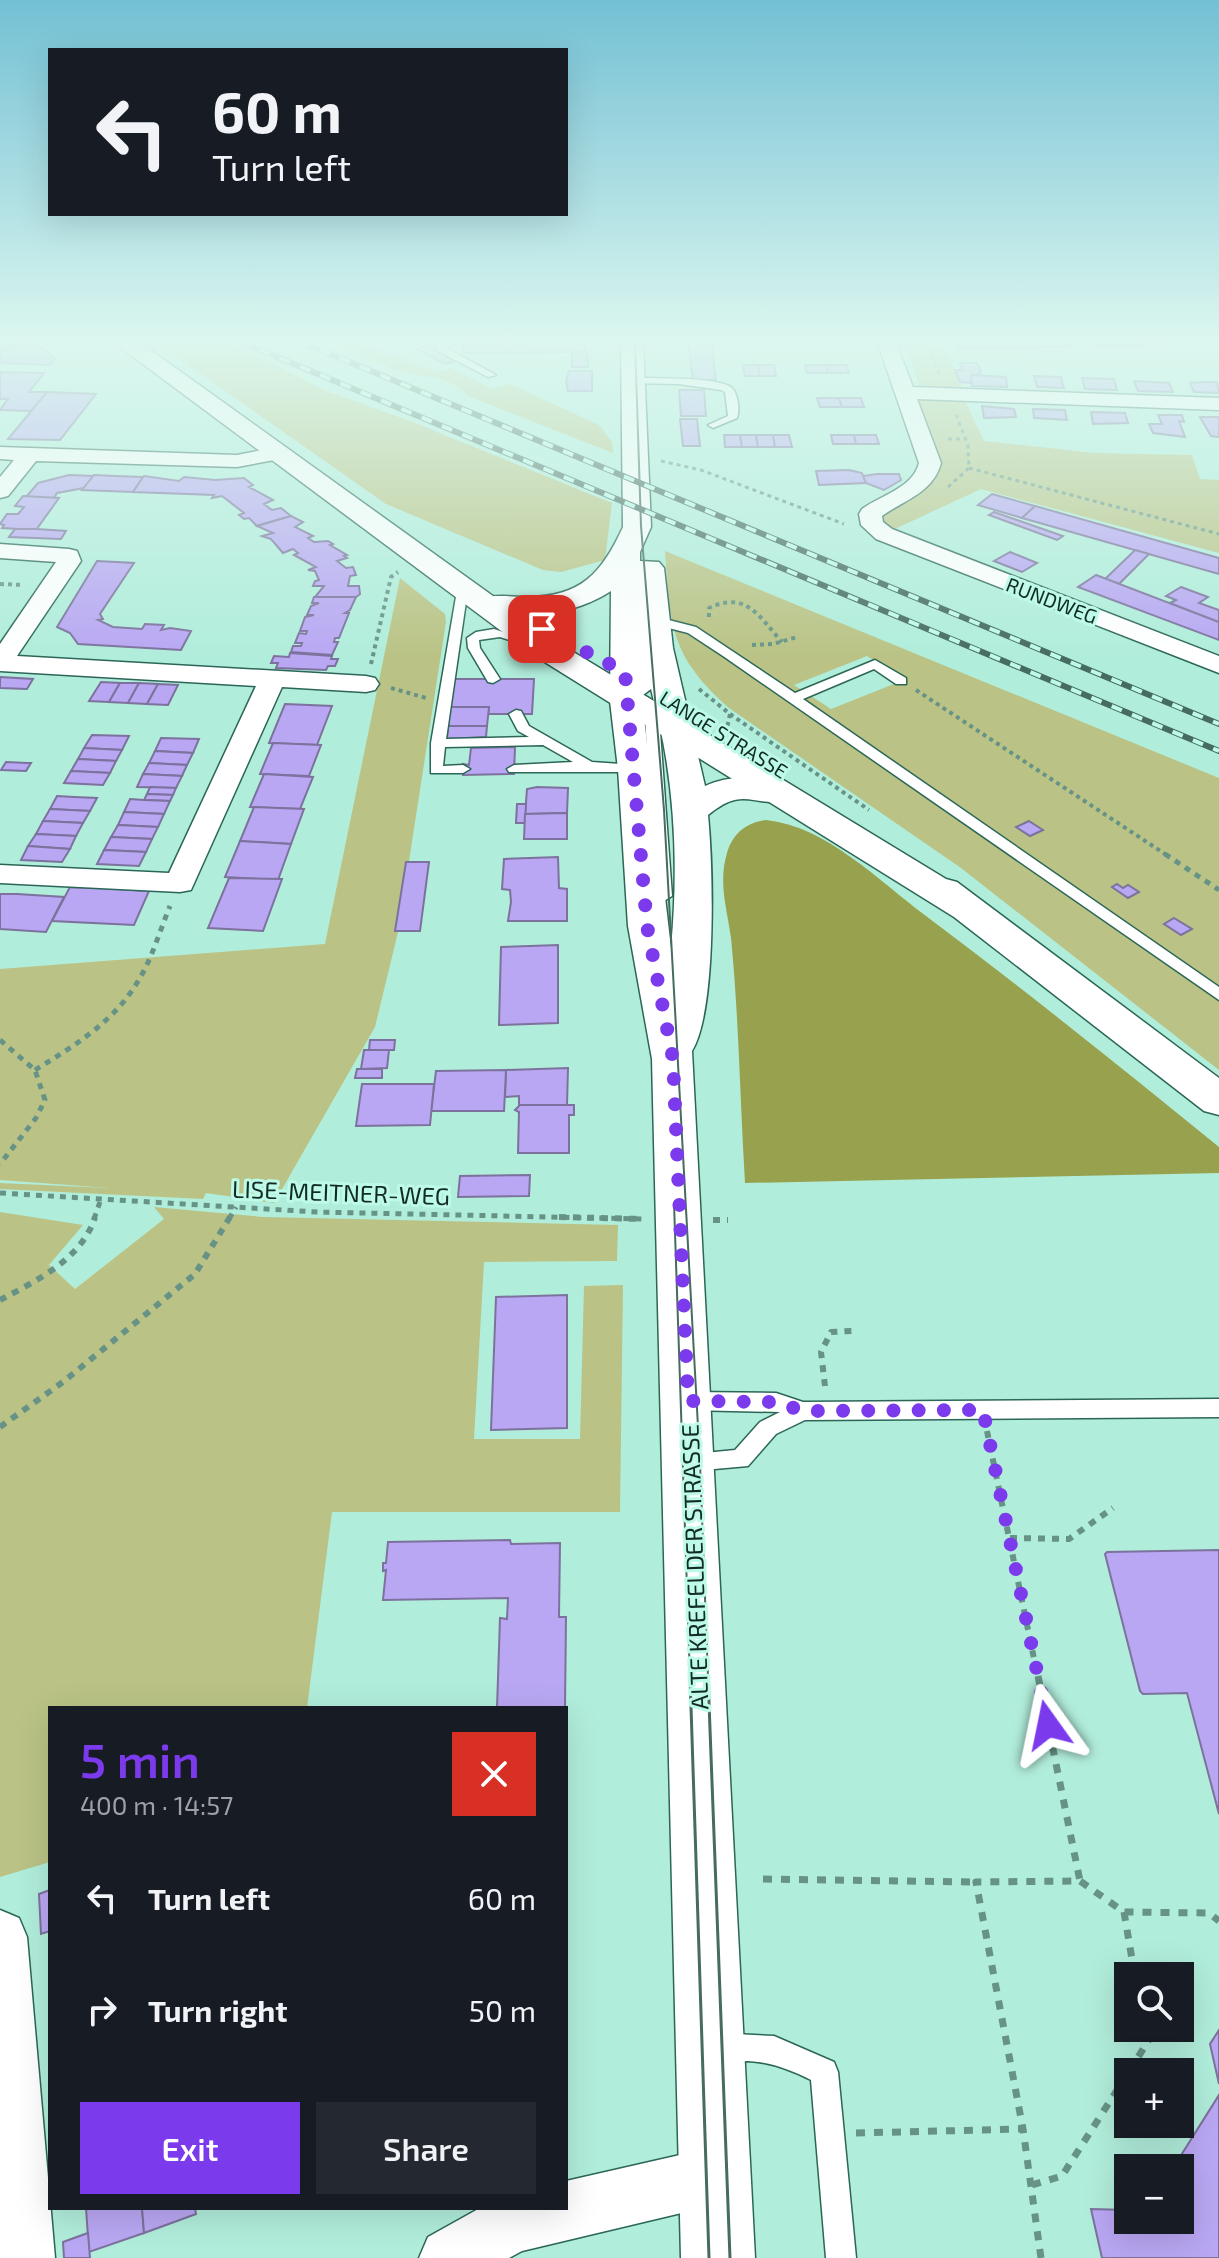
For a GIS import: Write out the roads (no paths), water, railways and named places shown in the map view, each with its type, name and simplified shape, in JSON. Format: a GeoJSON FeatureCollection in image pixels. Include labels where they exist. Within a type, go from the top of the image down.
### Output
{"type":"FeatureCollection","features":[{"type":"Feature","properties":{"kind":"street","name":"LANGE STRASSE"},"geometry":{"type":"LineString","coordinates":[[268,446],[546,649],[650,701],[777,793],[967,908]]}},
{"type":"Feature","properties":{"kind":"street","name":"ALTE KREFELDER STRASSE"},"geometry":{"type":"LineString","coordinates":[[633,446],[632,540],[650,701],[635,769],[647,926],[673,1059],[718,2258]]}},
{"type":"Feature","properties":{"kind":"street","name":"RUNDWEG"},"geometry":{"type":"LineString","coordinates":[[925,446],[930,472],[923,481],[870,514],[878,529],[1219,665]]}},
{"type":"Feature","properties":{"kind":"street"},"geometry":{"type":"LineString","coordinates":[[0,453],[237,461],[277,453]]}},
{"type":"Feature","properties":{"kind":"street"},"geometry":{"type":"LineString","coordinates":[[0,491],[30,454]]}},
{"type":"Feature","properties":{"kind":"street"},"geometry":{"type":"LineString","coordinates":[[493,604],[543,605],[586,595],[608,579],[632,540],[648,559],[653,620],[650,701],[689,813],[691,853],[687,1002],[673,1059]]}},
{"type":"Feature","properties":{"kind":"street"},"geometry":{"type":"LineString","coordinates":[[0,551],[69,556],[69,561],[0,663]]}},
{"type":"Feature","properties":{"kind":"street","name":"LANGE STRASSE"},"geometry":{"type":"LineString","coordinates":[[462,588],[650,701],[848,814],[1219,1100]]}},
{"type":"Feature","properties":{"kind":"street"},"geometry":{"type":"LineString","coordinates":[[0,663],[376,686]]}},
{"type":"Feature","properties":{"kind":"street"},"geometry":{"type":"LineString","coordinates":[[0,874],[180,883],[272,680]]}},
{"type":"Feature","properties":{"kind":"street"},"geometry":{"type":"LineString","coordinates":[[689,813],[711,793],[736,786],[777,793]]}},
{"type":"Feature","properties":{"kind":"street"},"geometry":{"type":"LineString","coordinates":[[0,1937],[25,2258]]}},
{"type":"Feature","properties":{"kind":"street"},"geometry":{"type":"LineString","coordinates":[[449,2258],[512,2223],[715,2176]]}},
{"type":"Feature","properties":{"kind":"lane"},"geometry":{"type":"LineString","coordinates":[[462,588],[436,770],[463,769]]}},
{"type":"Feature","properties":{"kind":"lane"},"geometry":{"type":"LineString","coordinates":[[653,620],[692,630],[728,653],[1219,995]]}},
{"type":"Feature","properties":{"kind":"lane"},"geometry":{"type":"LineString","coordinates":[[456,627],[474,648],[493,679]]}},
{"type":"Feature","properties":{"kind":"lane"},"geometry":{"type":"LineString","coordinates":[[474,648],[473,638],[481,633],[496,631],[546,649]]}},
{"type":"Feature","properties":{"kind":"lane"},"geometry":{"type":"LineString","coordinates":[[795,698],[875,664],[901,681]]}},
{"type":"Feature","properties":{"kind":"lane"},"geometry":{"type":"LineString","coordinates":[[650,701],[673,1059]]}},
{"type":"Feature","properties":{"kind":"lane"},"geometry":{"type":"LineString","coordinates":[[516,714],[523,728],[589,766]]}},
{"type":"Feature","properties":{"kind":"lane"},"geometry":{"type":"LineString","coordinates":[[438,743],[545,741]]}},
{"type":"Feature","properties":{"kind":"lane"},"geometry":{"type":"LineString","coordinates":[[514,769],[589,766],[635,769]]}},
{"type":"Feature","properties":{"kind":"lane"},"geometry":{"type":"LineString","coordinates":[[688,1401],[776,1402],[803,1411],[1219,1408]]}},
{"type":"Feature","properties":{"kind":"lane"},"geometry":{"type":"LineString","coordinates":[[690,1462],[740,1459],[768,1428],[803,1411]]}},
{"type":"Feature","properties":{"kind":"lane"},"geometry":{"type":"LineString","coordinates":[[711,2052],[750,2045],[794,2056],[824,2072],[841,2258]]}},
{"type":"Feature","properties":{"kind":"tram line"},"geometry":{"type":"LineString","coordinates":[[638,446],[641,526],[664,810],[700,1463],[708,1678]]}},
{"type":"Feature","properties":{"kind":"tram line"},"geometry":{"type":"LineString","coordinates":[[674,1203],[690,1678]]}},
{"type":"Feature","properties":{"kind":"tram line"},"geometry":{"type":"LineString","coordinates":[[690,1676],[709,2258]]}},
{"type":"Feature","properties":{"kind":"tram line"},"geometry":{"type":"LineString","coordinates":[[708,1676],[730,2258]]}},
{"type":"Feature","properties":{"kind":"railway"},"geometry":{"type":"LineString","coordinates":[[491,446],[1219,751]]}},
{"type":"Feature","properties":{"kind":"railway"},"geometry":{"type":"LineString","coordinates":[[552,446],[1219,724]]}}]}
